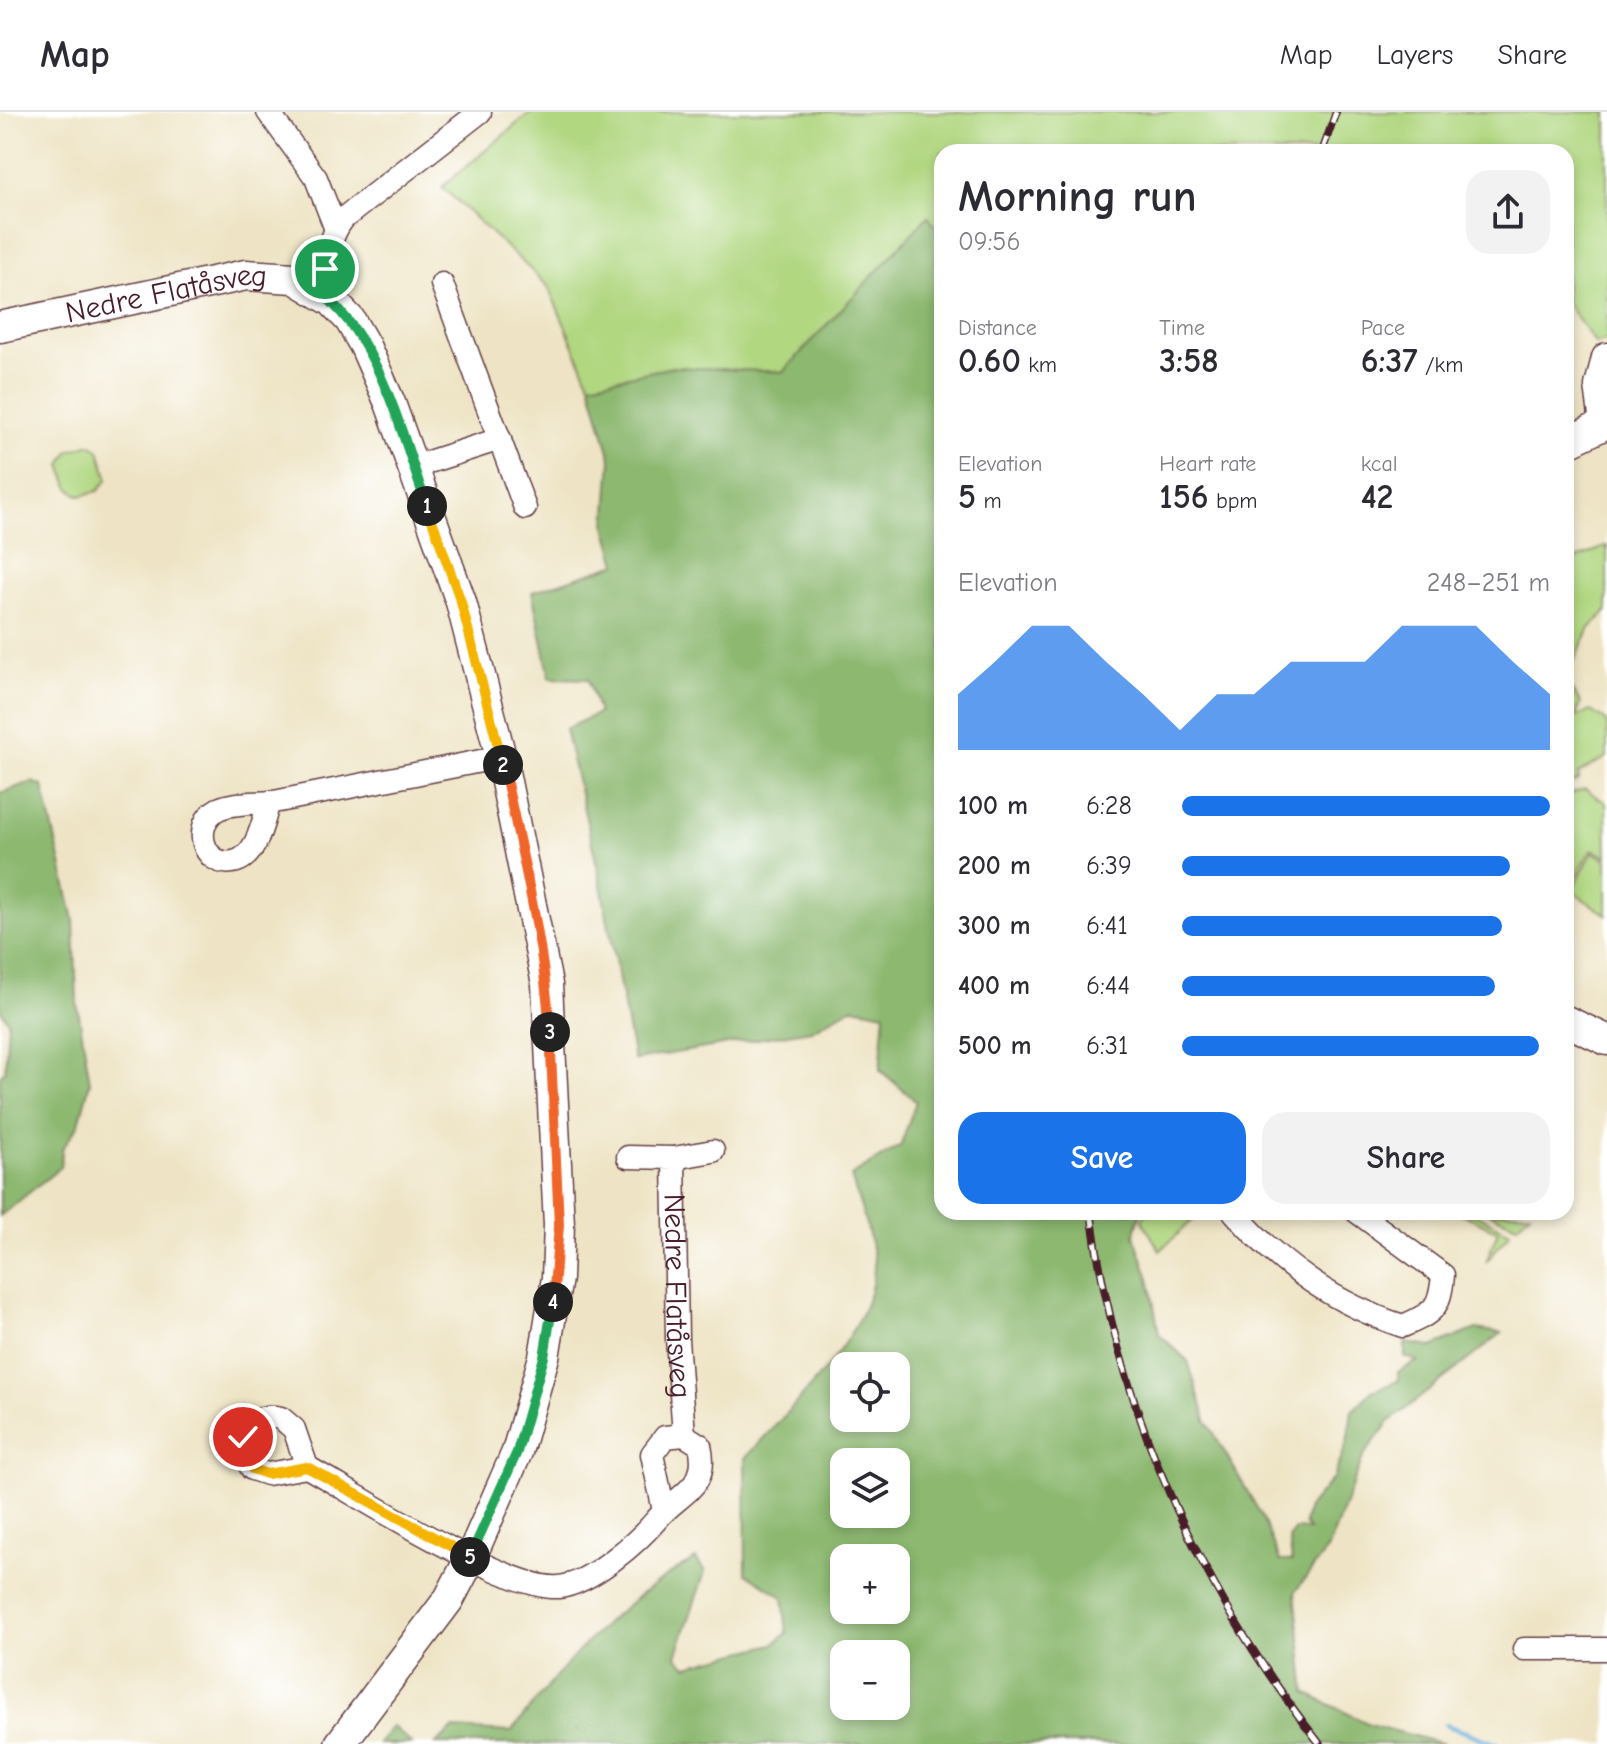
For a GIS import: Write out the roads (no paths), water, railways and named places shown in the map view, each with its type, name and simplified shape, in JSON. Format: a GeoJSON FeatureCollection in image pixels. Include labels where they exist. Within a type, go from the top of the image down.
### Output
{"type":"FeatureCollection","features":[{"type":"Feature","properties":{"kind":"street"},"geometry":{"type":"LineString","coordinates":[[268,112],[316,178],[335,227],[325,269],[315,288]]}},
{"type":"Feature","properties":{"kind":"street"},"geometry":{"type":"LineString","coordinates":[[335,227],[480,112]]}},
{"type":"Feature","properties":{"kind":"street","name":"Nedre Flatåsveg"},"geometry":{"type":"LineString","coordinates":[[0,327],[217,279],[273,275],[315,288],[350,320],[365,346],[413,467],[461,602],[501,757],[547,984],[555,1107],[557,1278],[544,1357],[517,1452],[471,1557],[449,1599],[340,1744]]}},
{"type":"Feature","properties":{"kind":"street"},"geometry":{"type":"LineString","coordinates":[[442,284],[525,508]]}},
{"type":"Feature","properties":{"kind":"street"},"geometry":{"type":"LineString","coordinates":[[1574,439],[1606,423],[1600,386],[1607,358]]}},
{"type":"Feature","properties":{"kind":"street"},"geometry":{"type":"LineString","coordinates":[[413,467],[500,439]]}},
{"type":"Feature","properties":{"kind":"street"},"geometry":{"type":"LineString","coordinates":[[269,802],[501,757]]}},
{"type":"Feature","properties":{"kind":"street"},"geometry":{"type":"LineString","coordinates":[[1574,1025],[1607,1040]]}},
{"type":"Feature","properties":{"kind":"street","name":"Nedre Flatåsveg"},"geometry":{"type":"LineString","coordinates":[[628,1157],[674,1158],[713,1151]]}},
{"type":"Feature","properties":{"kind":"street","name":"Nedre Flatåsveg"},"geometry":{"type":"LineString","coordinates":[[674,1158],[677,1339],[684,1435]]}},
{"type":"Feature","properties":{"kind":"street"},"geometry":{"type":"LineString","coordinates":[[1242,1220],[1284,1261],[1322,1289],[1362,1311],[1403,1326],[1429,1315],[1441,1297],[1443,1275],[1368,1220]]}},
{"type":"Feature","properties":{"kind":"street","name":"Nedre Flatåsveg"},"geometry":{"type":"LineString","coordinates":[[307,1467],[471,1557],[531,1585],[561,1587],[582,1579],[640,1539],[664,1511],[678,1502],[702,1474],[700,1445],[684,1435],[665,1437],[652,1454],[664,1511]]}},
{"type":"Feature","properties":{"kind":"street"},"geometry":{"type":"LineString","coordinates":[[1524,1649],[1607,1649]]}},
{"type":"Feature","properties":{"kind":"waterway"},"geometry":{"type":"LineString","coordinates":[[1446,1725],[1497,1744]]}},
{"type":"Feature","properties":{"kind":"railway"},"geometry":{"type":"LineString","coordinates":[[1325,144],[1336,112]]}},
{"type":"Feature","properties":{"kind":"railway"},"geometry":{"type":"LineString","coordinates":[[1092,1220],[1103,1285],[1121,1356],[1143,1426],[1170,1493],[1236,1623],[1276,1685],[1320,1744]]}}]}
